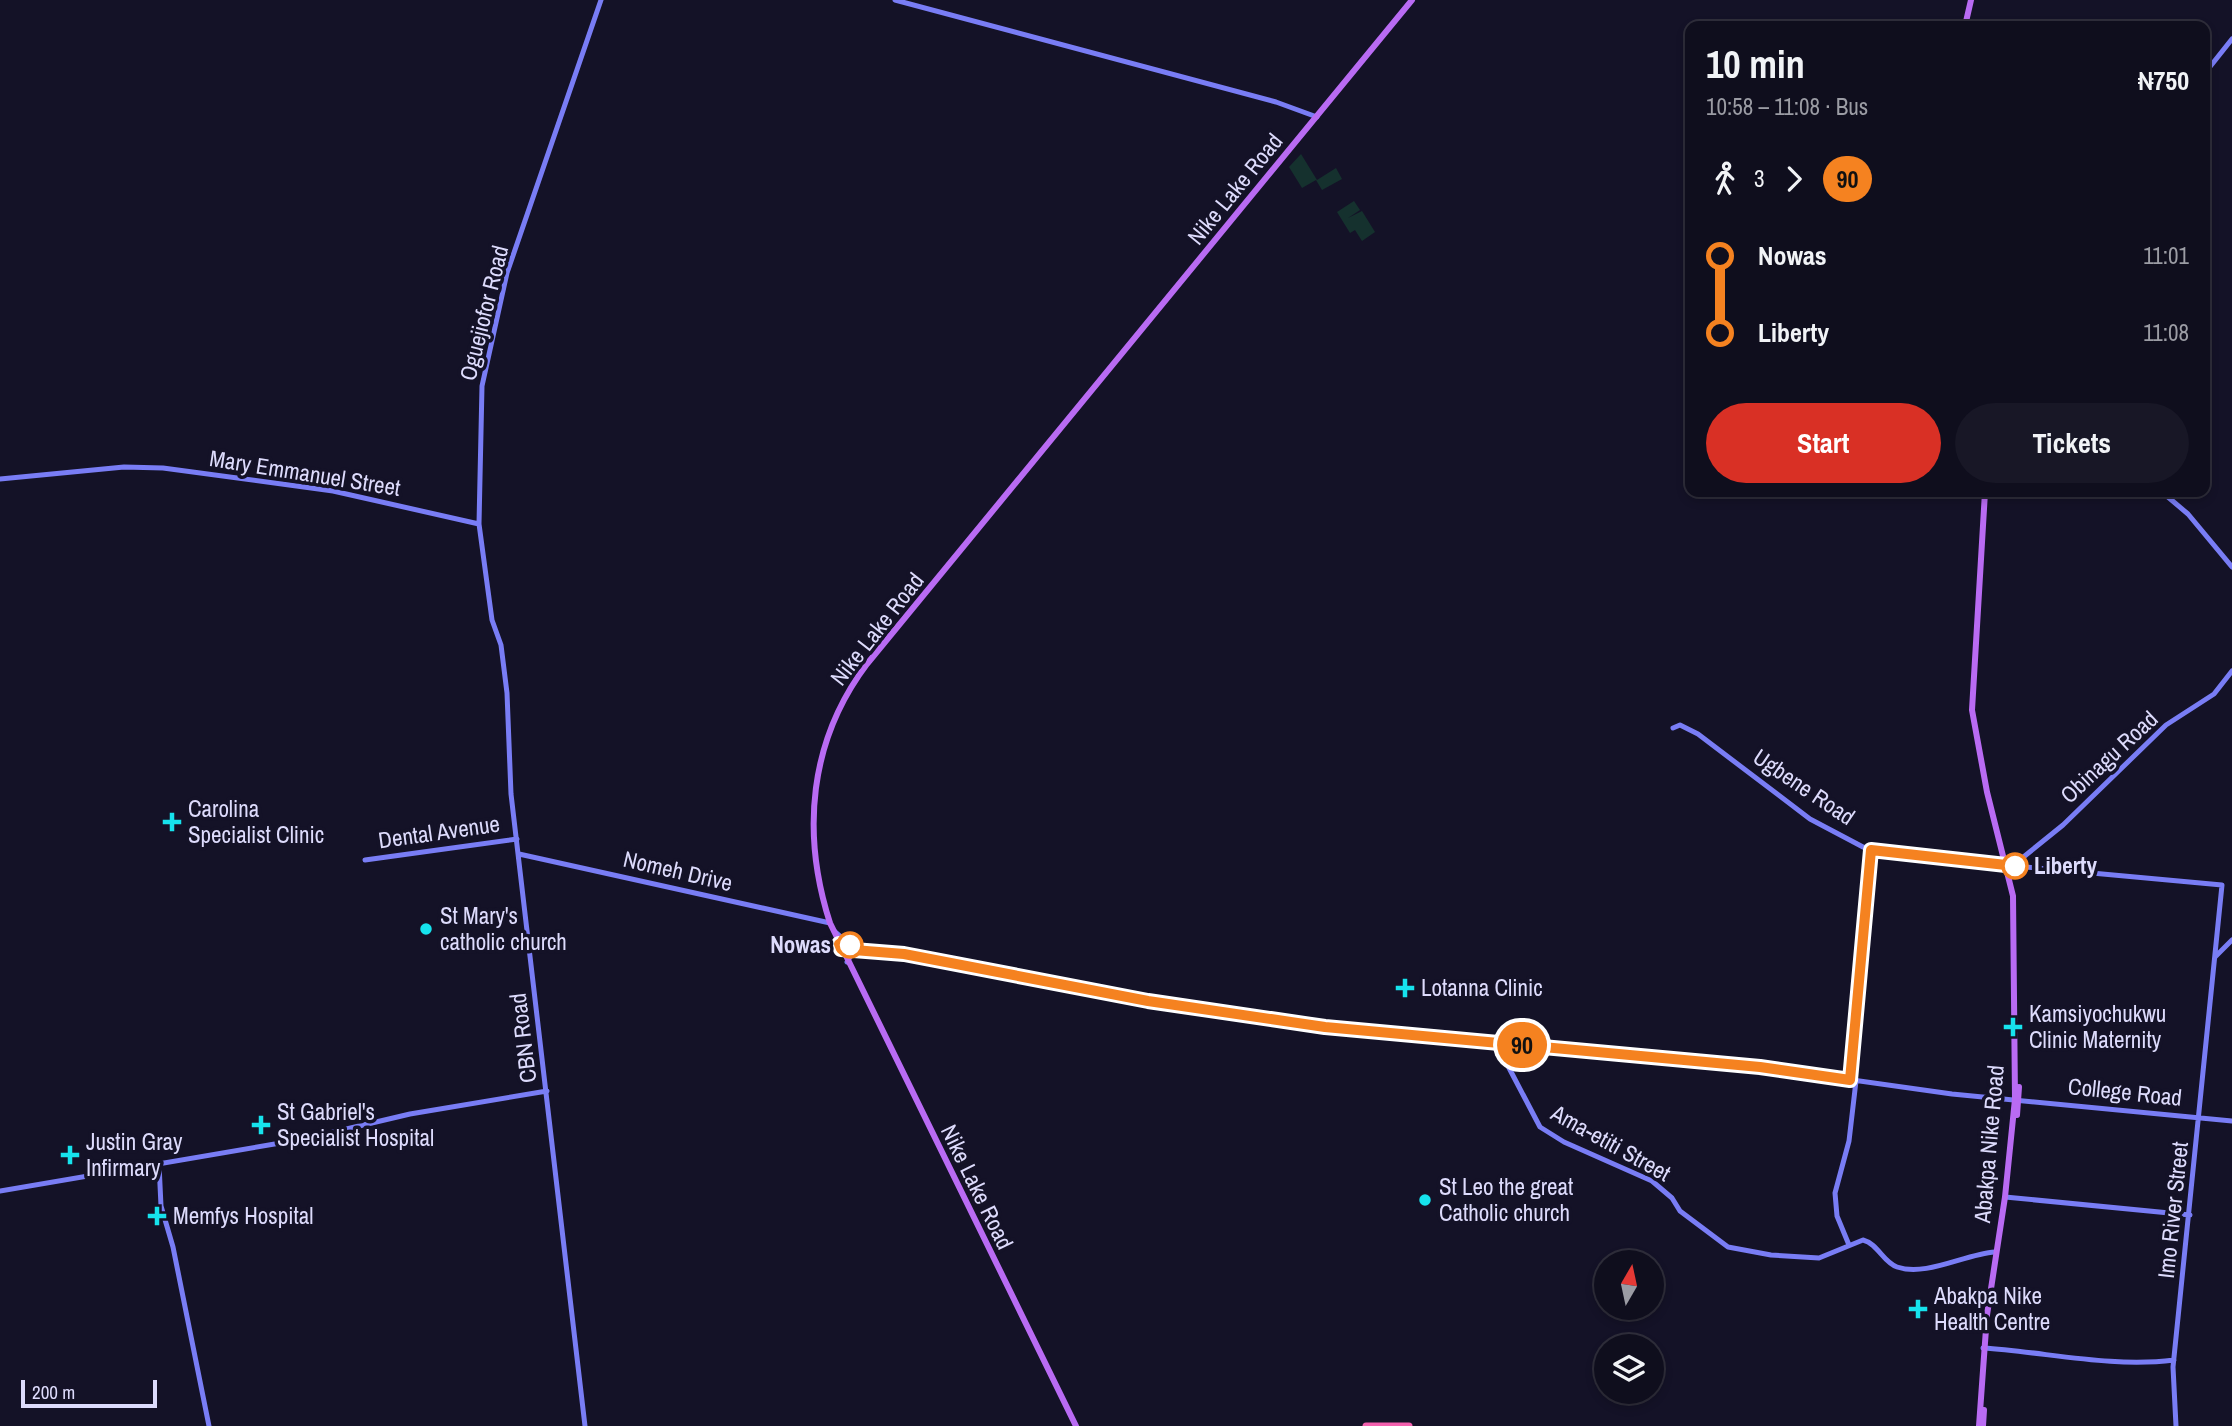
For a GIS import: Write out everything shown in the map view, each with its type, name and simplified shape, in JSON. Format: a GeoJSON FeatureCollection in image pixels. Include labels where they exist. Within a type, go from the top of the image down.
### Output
{"type":"FeatureCollection","features":[{"type":"Feature","properties":{"kind":"highway"},"geometry":{"type":"LineString","coordinates":[[1366,1426],[1409,1426]]}},
{"type":"Feature","properties":{"kind":"main road","name":"Oguejiofor Road"},"geometry":{"type":"LineString","coordinates":[[501,645],[492,620],[479,524],[482,386],[507,274],[601,0]]}},
{"type":"Feature","properties":{"kind":"main road"},"geometry":{"type":"LineString","coordinates":[[895,0],[1317,117]]}},
{"type":"Feature","properties":{"kind":"main road","name":"Nike Lake Road"},"geometry":{"type":"LineString","coordinates":[[1076,1426],[831,927],[814,858],[814,791],[832,726],[851,687],[1412,0]]}},
{"type":"Feature","properties":{"kind":"main road"},"geometry":{"type":"LineString","coordinates":[[1964,21],[1969,0]]}},
{"type":"Feature","properties":{"kind":"main road"},"geometry":{"type":"LineString","coordinates":[[2210,66],[2232,39]]}},
{"type":"Feature","properties":{"kind":"main road","name":"Mary Emmanuel Street"},"geometry":{"type":"LineString","coordinates":[[0,479],[124,467],[284,483],[479,524]]}},
{"type":"Feature","properties":{"kind":"main road","name":"Abakpa Nike Road"},"geometry":{"type":"LineString","coordinates":[[1985,1348],[2007,1197],[2017,1099],[2011,866],[1987,792],[1972,710],[1986,497]]}},
{"type":"Feature","properties":{"kind":"main road"},"geometry":{"type":"LineString","coordinates":[[2168,497],[2188,514],[2232,567]]}},
{"type":"Feature","properties":{"kind":"main road","name":"CBN Road"},"geometry":{"type":"LineString","coordinates":[[501,645],[517,839],[585,1426]]}},
{"type":"Feature","properties":{"kind":"main road","name":"Obinagu Road"},"geometry":{"type":"LineString","coordinates":[[2011,866],[2063,825],[2166,725],[2214,694],[2232,671]]}},
{"type":"Feature","properties":{"kind":"main road","name":"Ugbene Road"},"geometry":{"type":"LineString","coordinates":[[1673,728],[1680,725],[1698,734],[1810,819],[1871,850],[2222,885]]}},
{"type":"Feature","properties":{"kind":"main road","name":"Dental Avenue"},"geometry":{"type":"LineString","coordinates":[[365,860],[517,839]]}},
{"type":"Feature","properties":{"kind":"main road"},"geometry":{"type":"LineString","coordinates":[[1849,1245],[1837,1216],[1835,1193],[1849,1142],[1871,850]]}},
{"type":"Feature","properties":{"kind":"main road","name":"Nomeh Drive"},"geometry":{"type":"LineString","coordinates":[[519,854],[831,927]]}},
{"type":"Feature","properties":{"kind":"main road","name":"Imo River Street"},"geometry":{"type":"LineString","coordinates":[[2176,1426],[2174,1360],[2222,885]]}},
{"type":"Feature","properties":{"kind":"main road"},"geometry":{"type":"LineString","coordinates":[[831,927],[852,947],[847,962]]}},
{"type":"Feature","properties":{"kind":"main road"},"geometry":{"type":"LineString","coordinates":[[2215,957],[2232,940]]}},
{"type":"Feature","properties":{"kind":"main road","name":"College Road"},"geometry":{"type":"LineString","coordinates":[[840,946],[1228,1013],[1360,1031],[1760,1067],[1853,1081],[2232,1121]]}},
{"type":"Feature","properties":{"kind":"main road","name":"Ama-etiti Street"},"geometry":{"type":"LineString","coordinates":[[1501,1043],[1508,1066],[1540,1127],[1564,1142],[1652,1181],[1672,1198],[1680,1211],[1728,1247],[1771,1255],[1819,1258],[1856,1240],[1868,1241],[1900,1268],[1924,1268],[1995,1252]]}},
{"type":"Feature","properties":{"kind":"main road"},"geometry":{"type":"LineString","coordinates":[[0,1191],[304,1139],[410,1114],[547,1091]]}},
{"type":"Feature","properties":{"kind":"main road"},"geometry":{"type":"LineString","coordinates":[[159,1164],[161,1206],[173,1247],[209,1426]]}},
{"type":"Feature","properties":{"kind":"main road"},"geometry":{"type":"LineString","coordinates":[[2007,1197],[2190,1215]]}},
{"type":"Feature","properties":{"kind":"main road","name":"Abakpa Nike Road"},"geometry":{"type":"LineString","coordinates":[[1981,1426],[1985,1348],[1995,1252],[2007,1197]]}},
{"type":"Feature","properties":{"kind":"main road"},"geometry":{"type":"LineString","coordinates":[[1985,1348],[2034,1351],[2094,1360],[2174,1360]]}},
{"type":"Feature","properties":{"kind":"green space"},"geometry":{"type":"Polygon","coordinates":[[[1301,154],[1317,180],[1336,168],[1342,179],[1322,190],[1316,180],[1302,188],[1289,167],[1301,154]]]}},
{"type":"Feature","properties":{"kind":"green space"},"geometry":{"type":"Polygon","coordinates":[[[1354,201],[1360,210],[1348,218],[1362,211],[1375,232],[1362,241],[1355,230],[1350,233],[1337,212],[1354,201]]]}},
{"type":"Feature","properties":{"kind":"bus line","name":"90"},"geometry":{"type":"LineString","coordinates":[[850,945],[839,944],[841,949],[863,948],[904,954],[1148,1001],[1325,1027],[1760,1067],[1850,1080],[1871,850],[2015,866]]}},
{"type":"Feature","properties":{"kind":"place","name":"Carolina Specialist Clinic"},"geometry":{"type":"Point","coordinates":[172,822]}},
{"type":"Feature","properties":{"kind":"place","name":"Liberty"},"geometry":{"type":"Point","coordinates":[2015,866]}},
{"type":"Feature","properties":{"kind":"place","name":"St Mary's catholic church"},"geometry":{"type":"Point","coordinates":[426,929]}},
{"type":"Feature","properties":{"kind":"place","name":"Nowas"},"geometry":{"type":"Point","coordinates":[850,945]}},
{"type":"Feature","properties":{"kind":"place","name":"Lotanna Clinic"},"geometry":{"type":"Point","coordinates":[1405,988]}},
{"type":"Feature","properties":{"kind":"place","name":"Kamsiyochukwu Clinic Maternity"},"geometry":{"type":"Point","coordinates":[2013,1027]}},
{"type":"Feature","properties":{"kind":"place","name":"St Gabriel's Specialist Hospital"},"geometry":{"type":"Point","coordinates":[261,1125]}},
{"type":"Feature","properties":{"kind":"place","name":"Justin Gray Infirmary"},"geometry":{"type":"Point","coordinates":[70,1155]}},
{"type":"Feature","properties":{"kind":"place","name":"St Leo the great Catholic church"},"geometry":{"type":"Point","coordinates":[1425,1200]}},
{"type":"Feature","properties":{"kind":"place","name":"Memfys Hospital"},"geometry":{"type":"Point","coordinates":[157,1216]}},
{"type":"Feature","properties":{"kind":"place","name":"Abakpa Nike Health Centre"},"geometry":{"type":"Point","coordinates":[1918,1309]}}]}
